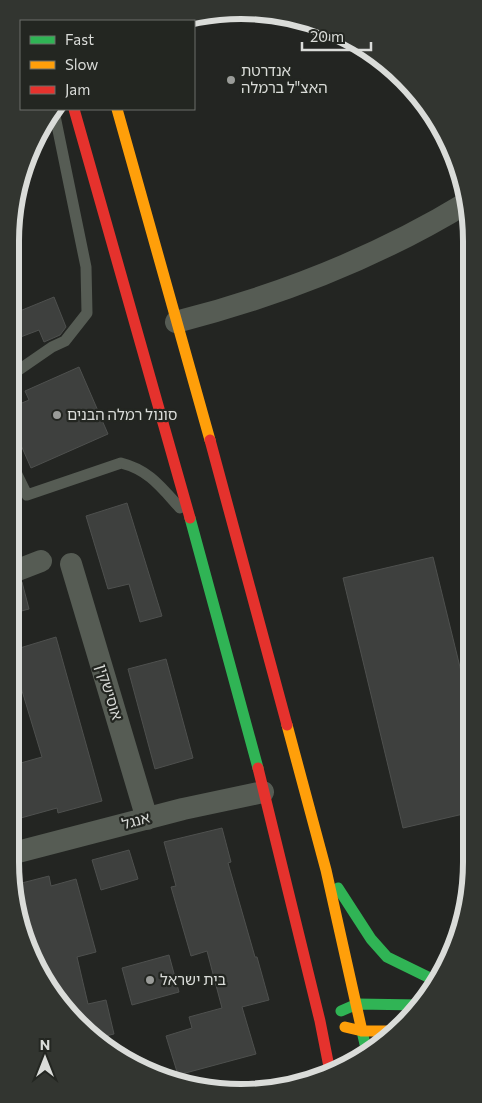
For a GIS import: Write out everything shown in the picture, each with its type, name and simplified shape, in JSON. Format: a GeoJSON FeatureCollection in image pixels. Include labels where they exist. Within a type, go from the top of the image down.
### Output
{"type":"FeatureCollection","features":[{"type":"Feature","properties":{"kind":"main road"},"geometry":{"type":"LineString","coordinates":[[74,110],[192,523],[295,912],[328,1023],[330,1065]]}},
{"type":"Feature","properties":{"kind":"main road"},"geometry":{"type":"LineString","coordinates":[[117,110],[235,528],[326,870],[365,1046]]}},
{"type":"Feature","properties":{"kind":"main road"},"geometry":{"type":"LineString","coordinates":[[326,870],[371,939],[387,957],[430,978]]}},
{"type":"Feature","properties":{"kind":"main road"},"geometry":{"type":"LineString","coordinates":[[328,1023],[357,1004],[411,1005]]}},
{"type":"Feature","properties":{"kind":"main road"},"geometry":{"type":"LineString","coordinates":[[328,1023],[362,1030],[386,1031]]}},
{"type":"Feature","properties":{"kind":"street"},"geometry":{"type":"LineString","coordinates":[[176,322],[229,308],[318,276],[388,245],[460,206]]}},
{"type":"Feature","properties":{"kind":"street"},"geometry":{"type":"LineString","coordinates":[[19,570],[41,561]]}},
{"type":"Feature","properties":{"kind":"street","name":"אוסישקין"},"geometry":{"type":"LineString","coordinates":[[71,564],[147,819]]}},
{"type":"Feature","properties":{"kind":"street","name":"אנגל"},"geometry":{"type":"LineString","coordinates":[[19,852],[263,792]]}},
{"type":"Feature","properties":{"kind":"lane"},"geometry":{"type":"LineString","coordinates":[[19,370],[52,347],[65,342],[87,313],[86,267],[56,119]]}},
{"type":"Feature","properties":{"kind":"lane"},"geometry":{"type":"LineString","coordinates":[[19,478],[27,494],[106,466],[120,463],[134,466],[147,473],[192,523]]}},
{"type":"Feature","properties":{"kind":"building"},"geometry":{"type":"Polygon","coordinates":[[[54,297],[66,327],[60,335],[44,342],[39,330],[19,338],[19,311],[54,297]]]}},
{"type":"Feature","properties":{"kind":"building"},"geometry":{"type":"Polygon","coordinates":[[[79,367],[108,434],[31,468],[19,441],[19,404],[29,400],[25,391],[79,367]]]}},
{"type":"Feature","properties":{"kind":"building"},"geometry":{"type":"Polygon","coordinates":[[[127,503],[162,616],[140,622],[129,584],[108,589],[86,516],[127,503]]]}},
{"type":"Feature","properties":{"kind":"building"},"geometry":{"type":"Polygon","coordinates":[[[433,557],[463,679],[463,814],[403,828],[343,578],[433,557]]]}},
{"type":"Feature","properties":{"kind":"building"},"geometry":{"type":"Polygon","coordinates":[[[22,582],[29,609],[19,612],[19,583],[22,582]]]}},
{"type":"Feature","properties":{"kind":"building"},"geometry":{"type":"Polygon","coordinates":[[[56,637],[102,801],[58,813],[57,808],[19,819],[19,763],[42,757],[19,681],[19,648],[56,637]]]}},
{"type":"Feature","properties":{"kind":"building"},"geometry":{"type":"Polygon","coordinates":[[[166,659],[193,758],[155,769],[128,669],[166,659]]]}},
{"type":"Feature","properties":{"kind":"building"},"geometry":{"type":"Polygon","coordinates":[[[222,828],[231,862],[228,863],[269,1000],[242,1007],[256,1054],[178,1075],[166,1036],[192,1028],[189,1017],[222,1008],[207,951],[191,956],[171,887],[176,886],[164,842],[222,828]]]}},
{"type":"Feature","properties":{"kind":"building"},"geometry":{"type":"Polygon","coordinates":[[[129,850],[138,879],[101,890],[92,860],[129,850]]]}},
{"type":"Feature","properties":{"kind":"building"},"geometry":{"type":"Polygon","coordinates":[[[49,876],[51,886],[76,879],[96,952],[77,957],[88,1004],[106,1000],[114,1034],[104,1036],[94,1029],[74,1009],[56,985],[36,947],[26,920],[20,883],[49,876]]]}},
{"type":"Feature","properties":{"kind":"building","name":"בית ישראל"},"geometry":{"type":"Polygon","coordinates":[[[169,955],[179,992],[132,1005],[122,968],[169,955]]]}},
{"type":"Feature","properties":{"kind":"traffic: fast"},"geometry":{"type":"LineString","coordinates":[[190,518],[258,768]]}},
{"type":"Feature","properties":{"kind":"traffic: fast"},"geometry":{"type":"LineString","coordinates":[[338,888],[371,939],[387,957],[430,978]]}},
{"type":"Feature","properties":{"kind":"traffic: fast"},"geometry":{"type":"LineString","coordinates":[[341,1011],[357,1004],[411,1005]]}},
{"type":"Feature","properties":{"kind":"traffic: fast"},"geometry":{"type":"LineString","coordinates":[[362,1031],[365,1046]]}},
{"type":"Feature","properties":{"kind":"traffic: slow"},"geometry":{"type":"LineString","coordinates":[[117,110],[210,440]]}},
{"type":"Feature","properties":{"kind":"traffic: slow"},"geometry":{"type":"LineString","coordinates":[[287,725],[326,870],[362,1031]]}},
{"type":"Feature","properties":{"kind":"traffic: slow"},"geometry":{"type":"LineString","coordinates":[[345,1027],[362,1031],[385,1031]]}},
{"type":"Feature","properties":{"kind":"traffic: jam"},"geometry":{"type":"LineString","coordinates":[[74,110],[190,518]]}},
{"type":"Feature","properties":{"kind":"traffic: jam"},"geometry":{"type":"LineString","coordinates":[[210,440],[287,725]]}},
{"type":"Feature","properties":{"kind":"traffic: jam"},"geometry":{"type":"LineString","coordinates":[[258,768],[320,1021]]}},
{"type":"Feature","properties":{"kind":"traffic: jam"},"geometry":{"type":"LineString","coordinates":[[320,1021],[329,1066]]}},
{"type":"Feature","properties":{"kind":"place","name":"אנדרטת האצ\"ל ברמלה"},"geometry":{"type":"Point","coordinates":[231,80]}},
{"type":"Feature","properties":{"kind":"place","name":"סונול רמלה הבנים"},"geometry":{"type":"Point","coordinates":[57,415]}},
{"type":"Feature","properties":{"kind":"place","name":"בית ישראל"},"geometry":{"type":"Point","coordinates":[150,980]}}]}
